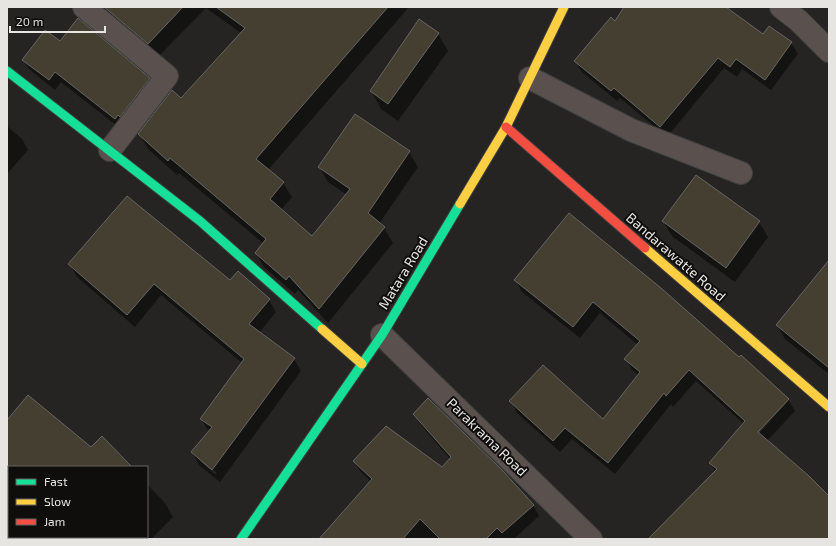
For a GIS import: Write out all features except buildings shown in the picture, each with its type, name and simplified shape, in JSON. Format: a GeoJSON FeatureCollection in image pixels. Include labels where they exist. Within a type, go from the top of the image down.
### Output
{"type":"FeatureCollection","features":[{"type":"Feature","properties":{"kind":"main road","name":"Matara Road"},"geometry":{"type":"LineString","coordinates":[[241,539],[382,335],[506,127],[564,7]]}},
{"type":"Feature","properties":{"kind":"main road"},"geometry":{"type":"LineString","coordinates":[[7,71],[200,221],[362,364]]}},
{"type":"Feature","properties":{"kind":"main road","name":"Bandarawatte Road"},"geometry":{"type":"LineString","coordinates":[[506,127],[829,407]]}},
{"type":"Feature","properties":{"kind":"street"},"geometry":{"type":"LineString","coordinates":[[84,7],[168,76],[110,150]]}},
{"type":"Feature","properties":{"kind":"street"},"geometry":{"type":"LineString","coordinates":[[781,7],[799,21],[829,51]]}},
{"type":"Feature","properties":{"kind":"street"},"geometry":{"type":"LineString","coordinates":[[530,78],[631,130],[741,173]]}},
{"type":"Feature","properties":{"kind":"street","name":"Parakrama Road"},"geometry":{"type":"LineString","coordinates":[[382,335],[591,539]]}},
{"type":"Feature","properties":{"kind":"traffic: fast"},"geometry":{"type":"LineString","coordinates":[[7,71],[200,221],[322,329]]}},
{"type":"Feature","properties":{"kind":"traffic: fast"},"geometry":{"type":"LineString","coordinates":[[241,539],[382,335],[460,204]]}},
{"type":"Feature","properties":{"kind":"traffic: slow"},"geometry":{"type":"LineString","coordinates":[[460,204],[506,127],[564,7]]}},
{"type":"Feature","properties":{"kind":"traffic: slow"},"geometry":{"type":"LineString","coordinates":[[645,248],[829,407]]}},
{"type":"Feature","properties":{"kind":"traffic: slow"},"geometry":{"type":"LineString","coordinates":[[322,329],[362,364]]}},
{"type":"Feature","properties":{"kind":"traffic: jam"},"geometry":{"type":"LineString","coordinates":[[506,127],[645,248]]}}]}
